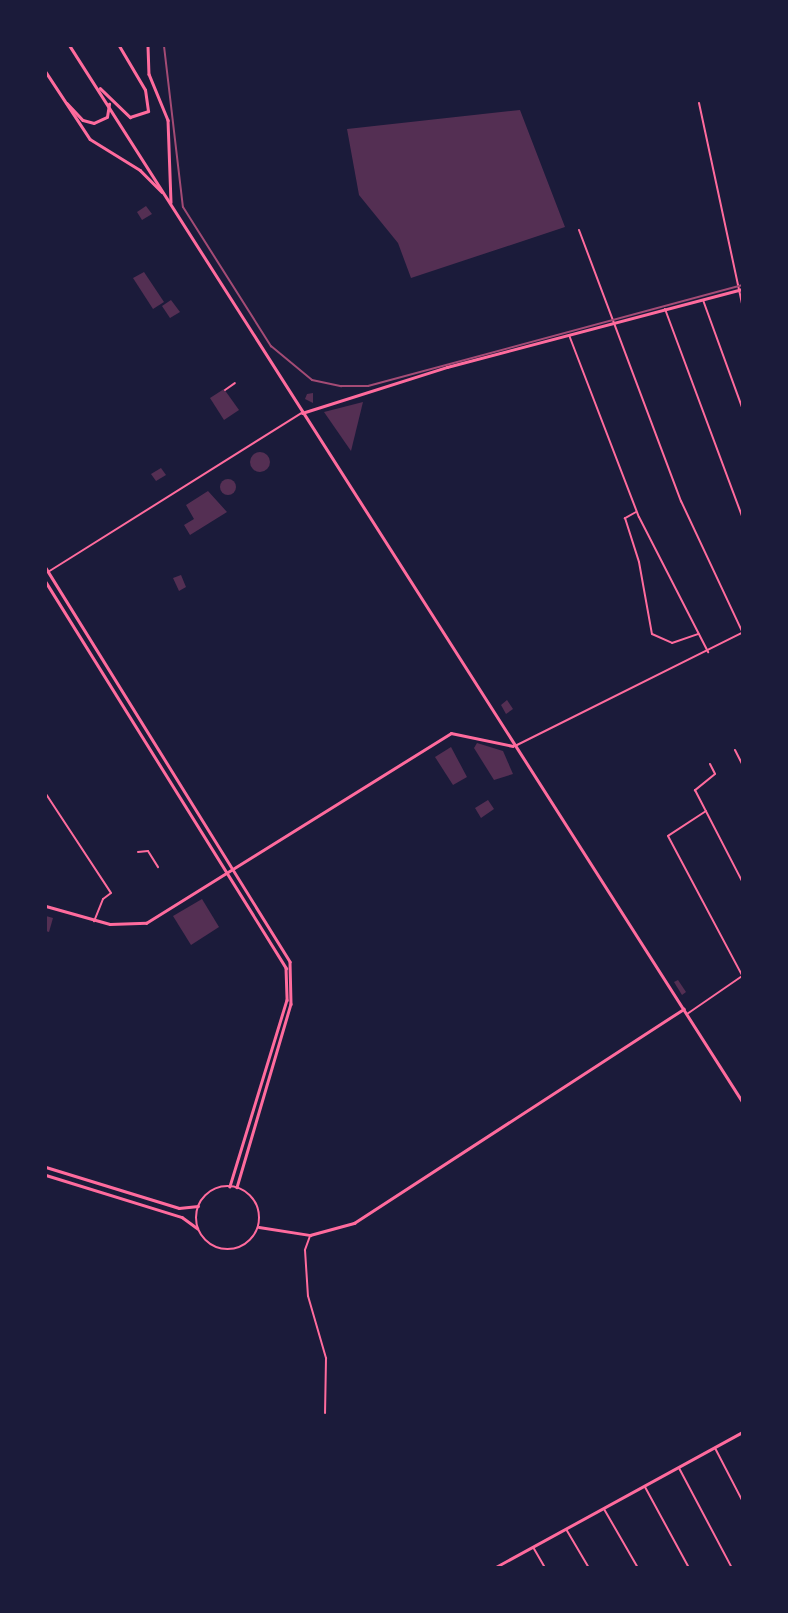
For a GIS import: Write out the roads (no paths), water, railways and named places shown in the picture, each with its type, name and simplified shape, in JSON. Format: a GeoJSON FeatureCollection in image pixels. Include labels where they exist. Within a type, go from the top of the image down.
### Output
{"type":"FeatureCollection","features":[{"type":"Feature","properties":{"kind":"street"},"geometry":{"type":"LineString","coordinates":[[70,46],[513,746],[743,1101]]}},
{"type":"Feature","properties":{"kind":"street"},"geometry":{"type":"LineString","coordinates":[[93,80],[127,115],[137,118],[148,111],[145,90],[119,46]]}},
{"type":"Feature","properties":{"kind":"street"},"geometry":{"type":"LineString","coordinates":[[148,46],[149,74],[168,120],[171,202]]}},
{"type":"Feature","properties":{"kind":"street"},"geometry":{"type":"LineString","coordinates":[[46,72],[80,129],[102,149],[149,177],[171,202]]}},
{"type":"Feature","properties":{"kind":"street"},"geometry":{"type":"LineString","coordinates":[[61,95],[89,123],[104,121],[109,104]]}},
{"type":"Feature","properties":{"kind":"street"},"geometry":{"type":"LineString","coordinates":[[699,103],[731,243],[737,290],[743,304]]}},
{"type":"Feature","properties":{"kind":"street"},"geometry":{"type":"LineString","coordinates":[[46,906],[94,921],[146,923],[452,733],[513,746],[708,652],[743,632],[681,501],[579,230]]}},
{"type":"Feature","properties":{"kind":"street"},"geometry":{"type":"LineString","coordinates":[[237,1188],[294,987],[290,962],[47,570],[302,412],[569,334],[743,289]]}},
{"type":"Feature","properties":{"kind":"street"},"geometry":{"type":"LineString","coordinates":[[703,299],[743,407]]}},
{"type":"Feature","properties":{"kind":"street"},"geometry":{"type":"LineString","coordinates":[[665,308],[743,516]]}},
{"type":"Feature","properties":{"kind":"street"},"geometry":{"type":"LineString","coordinates":[[569,334],[637,512],[708,652]]}},
{"type":"Feature","properties":{"kind":"street"},"geometry":{"type":"LineString","coordinates":[[225,390],[235,383]]}},
{"type":"Feature","properties":{"kind":"street"},"geometry":{"type":"LineString","coordinates":[[637,512],[625,518],[639,562],[652,634],[672,643],[699,633]]}},
{"type":"Feature","properties":{"kind":"street"},"geometry":{"type":"LineString","coordinates":[[46,582],[230,873],[286,968],[289,989],[230,1186]]}},
{"type":"Feature","properties":{"kind":"street"},"geometry":{"type":"LineString","coordinates":[[735,750],[743,765]]}},
{"type":"Feature","properties":{"kind":"street"},"geometry":{"type":"LineString","coordinates":[[709,764],[715,774],[695,788],[743,881]]}},
{"type":"Feature","properties":{"kind":"street"},"geometry":{"type":"LineString","coordinates":[[46,794],[111,893],[94,921]]}},
{"type":"Feature","properties":{"kind":"street"},"geometry":{"type":"LineString","coordinates":[[687,1014],[742,975],[668,836],[706,811]]}},
{"type":"Feature","properties":{"kind":"street"},"geometry":{"type":"LineString","coordinates":[[138,852],[148,851],[158,867]]}},
{"type":"Feature","properties":{"kind":"street"},"geometry":{"type":"LineString","coordinates":[[259,1227],[310,1235],[354,1223],[684,1009]]}},
{"type":"Feature","properties":{"kind":"street"},"geometry":{"type":"LineString","coordinates":[[278,1031],[282,1035]]}},
{"type":"Feature","properties":{"kind":"street"},"geometry":{"type":"LineString","coordinates":[[258,1095],[264,1097]]}},
{"type":"Feature","properties":{"kind":"street"},"geometry":{"type":"LineString","coordinates":[[46,1167],[179,1208],[198,1206]]}},
{"type":"Feature","properties":{"kind":"street"},"geometry":{"type":"LineString","coordinates":[[46,1175],[182,1217],[212,1246],[231,1251],[250,1242],[259,1227],[256,1201],[230,1186],[210,1192],[198,1206],[199,1231]]}},
{"type":"Feature","properties":{"kind":"street"},"geometry":{"type":"LineString","coordinates":[[310,1235],[305,1250],[308,1296],[326,1358],[325,1413]]}},
{"type":"Feature","properties":{"kind":"street"},"geometry":{"type":"LineString","coordinates":[[496,1567],[743,1432]]}},
{"type":"Feature","properties":{"kind":"street"},"geometry":{"type":"LineString","coordinates":[[715,1447],[743,1500]]}},
{"type":"Feature","properties":{"kind":"street"},"geometry":{"type":"LineString","coordinates":[[679,1467],[732,1567]]}},
{"type":"Feature","properties":{"kind":"street"},"geometry":{"type":"LineString","coordinates":[[645,1486],[689,1567]]}},
{"type":"Feature","properties":{"kind":"street"},"geometry":{"type":"LineString","coordinates":[[604,1508],[638,1567]]}},
{"type":"Feature","properties":{"kind":"street"},"geometry":{"type":"LineString","coordinates":[[565,1528],[589,1567]]}},
{"type":"Feature","properties":{"kind":"street"},"geometry":{"type":"LineString","coordinates":[[533,1546],[545,1567]]}},
{"type":"Feature","properties":{"kind":"tram line"},"geometry":{"type":"LineString","coordinates":[[164,46],[183,207],[271,346],[312,380],[341,386],[368,386],[742,285]]}}]}
